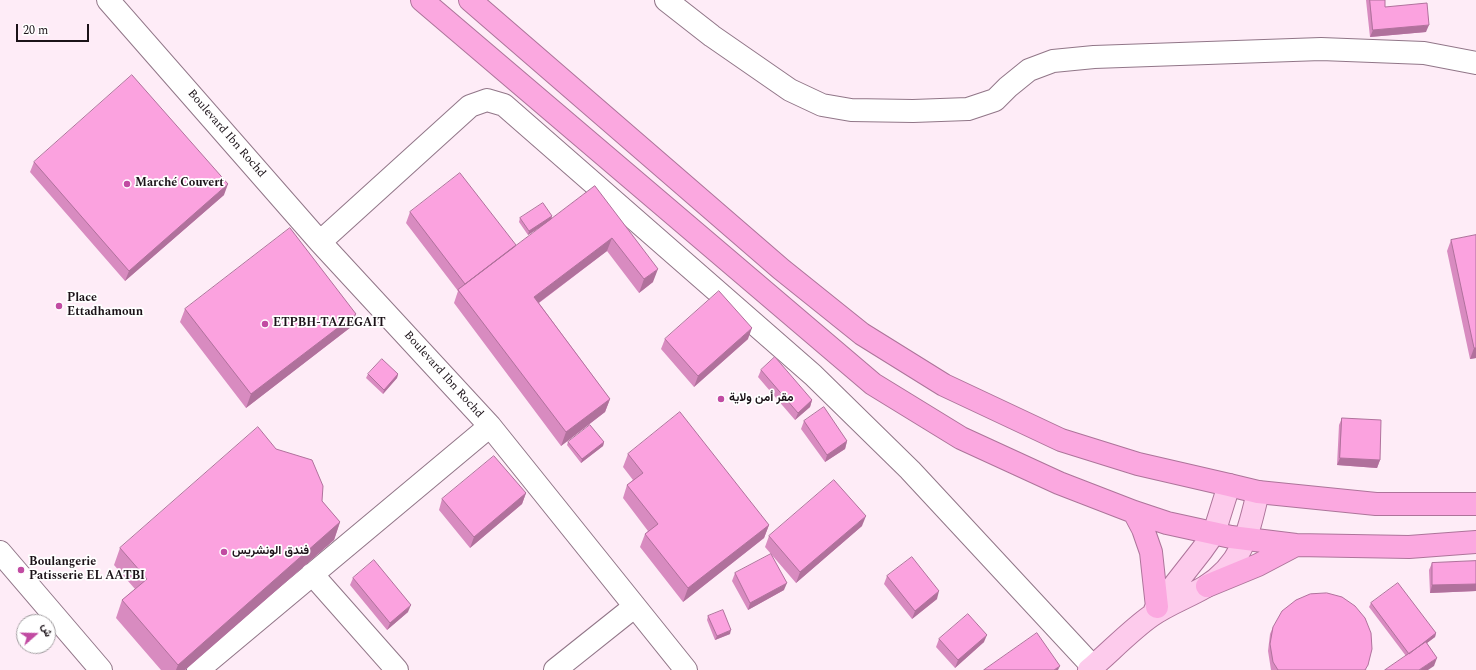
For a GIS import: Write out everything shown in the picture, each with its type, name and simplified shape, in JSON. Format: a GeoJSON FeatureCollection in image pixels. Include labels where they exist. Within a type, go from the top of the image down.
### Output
{"type":"FeatureCollection","features":[{"type":"Feature","properties":{"kind":"highway"},"geometry":{"type":"LineString","coordinates":[[422,0],[873,384],[961,438],[1059,484],[1167,523],[1214,533],[1246,539],[1296,545],[1409,546],[1476,542]]}},
{"type":"Feature","properties":{"kind":"highway"},"geometry":{"type":"LineString","coordinates":[[470,0],[781,269],[862,334],[944,385],[1061,440],[1138,464],[1258,492],[1376,504],[1476,504]]}},
{"type":"Feature","properties":{"kind":"highway"},"geometry":{"type":"LineString","coordinates":[[1134,512],[1143,529],[1151,552],[1154,611]]}},
{"type":"Feature","properties":{"kind":"highway"},"geometry":{"type":"LineString","coordinates":[[1207,586],[1258,565],[1296,545]]}},
{"type":"Feature","properties":{"kind":"main road"},"geometry":{"type":"LineString","coordinates":[[1091,668],[1154,611],[1202,550],[1214,533],[1229,485]]}},
{"type":"Feature","properties":{"kind":"main road"},"geometry":{"type":"LineString","coordinates":[[1154,611],[1207,586],[1226,569],[1239,554],[1246,539],[1258,492]]}},
{"type":"Feature","properties":{"kind":"street","name":"Boulevard Ibn Rochd"},"geometry":{"type":"LineString","coordinates":[[108,0],[320,242],[490,426],[686,670]]}},
{"type":"Feature","properties":{"kind":"street"},"geometry":{"type":"LineString","coordinates":[[666,0],[712,36],[790,90],[822,105],[851,110],[913,111],[968,109],[996,100],[1008,87],[1029,70],[1053,61],[1094,57],[1321,49],[1424,53],[1476,63]]}},
{"type":"Feature","properties":{"kind":"street"},"geometry":{"type":"LineString","coordinates":[[320,242],[470,106],[487,100],[504,105],[813,375],[910,470],[1091,668]]}},
{"type":"Feature","properties":{"kind":"street"},"geometry":{"type":"LineString","coordinates":[[198,670],[490,426]]}},
{"type":"Feature","properties":{"kind":"street"},"geometry":{"type":"LineString","coordinates":[[0,552],[89,666]]}},
{"type":"Feature","properties":{"kind":"street"},"geometry":{"type":"LineString","coordinates":[[312,574],[397,670]]}},
{"type":"Feature","properties":{"kind":"street"},"geometry":{"type":"LineString","coordinates":[[555,670],[634,607]]}},
{"type":"Feature","properties":{"kind":"building"},"geometry":{"type":"Polygon","coordinates":[[[1370,0],[1385,0],[1385,7],[1427,3],[1429,25],[1373,30],[1370,0]]]}},
{"type":"Feature","properties":{"kind":"building","name":"Marché Couvert"},"geometry":{"type":"Polygon","coordinates":[[[132,75],[228,184],[129,271],[34,162],[132,75]]]}},
{"type":"Feature","properties":{"kind":"building"},"geometry":{"type":"Polygon","coordinates":[[[460,173],[516,245],[465,284],[410,212],[460,173]]]}},
{"type":"Feature","properties":{"kind":"building"},"geometry":{"type":"Polygon","coordinates":[[[595,186],[658,269],[644,279],[612,238],[534,297],[610,399],[566,432],[458,290],[595,186]]]}},
{"type":"Feature","properties":{"kind":"building"},"geometry":{"type":"Polygon","coordinates":[[[543,203],[552,216],[529,231],[520,218],[543,203]]]}},
{"type":"Feature","properties":{"kind":"building","name":"ETPBH-TAZEGAIT"},"geometry":{"type":"Polygon","coordinates":[[[290,228],[356,314],[251,394],[185,309],[290,228]]]}},
{"type":"Feature","properties":{"kind":"building"},"geometry":{"type":"Polygon","coordinates":[[[1476,235],[1476,348],[1474,348],[1451,240],[1476,235]]]}},
{"type":"Feature","properties":{"kind":"building"},"geometry":{"type":"Polygon","coordinates":[[[719,291],[752,328],[698,376],[665,339],[719,291]]]}},
{"type":"Feature","properties":{"kind":"building"},"geometry":{"type":"Polygon","coordinates":[[[775,357],[812,400],[798,413],[761,370],[775,357]]]}},
{"type":"Feature","properties":{"kind":"building"},"geometry":{"type":"Polygon","coordinates":[[[382,359],[398,374],[384,390],[368,374],[382,359]]]}},
{"type":"Feature","properties":{"kind":"building"},"geometry":{"type":"Polygon","coordinates":[[[824,407],[847,441],[827,455],[804,421],[824,407]]]}},
{"type":"Feature","properties":{"kind":"building"},"geometry":{"type":"Polygon","coordinates":[[[680,412],[769,525],[688,588],[645,534],[658,524],[627,485],[643,473],[628,454],[680,412]]]}},
{"type":"Feature","properties":{"kind":"building"},"geometry":{"type":"Polygon","coordinates":[[[1342,418],[1381,420],[1380,460],[1340,458],[1342,418]]]}},
{"type":"Feature","properties":{"kind":"building"},"geometry":{"type":"Polygon","coordinates":[[[590,425],[604,442],[582,459],[568,442],[590,425]]]}},
{"type":"Feature","properties":{"kind":"building","name":"فندق الونشريس"},"geometry":{"type":"Polygon","coordinates":[[[258,427],[276,449],[312,460],[323,486],[322,501],[340,522],[178,665],[122,600],[147,579],[120,548],[258,427]]]}},
{"type":"Feature","properties":{"kind":"building"},"geometry":{"type":"Polygon","coordinates":[[[494,456],[526,493],[474,537],[442,499],[494,456]]]}},
{"type":"Feature","properties":{"kind":"building"},"geometry":{"type":"Polygon","coordinates":[[[834,480],[866,516],[800,572],[769,536],[834,480]]]}},
{"type":"Feature","properties":{"kind":"building"},"geometry":{"type":"Polygon","coordinates":[[[771,554],[787,583],[750,603],[735,573],[771,554]]]}},
{"type":"Feature","properties":{"kind":"building"},"geometry":{"type":"Polygon","coordinates":[[[912,557],[939,591],[915,611],[887,576],[912,557]]]}},
{"type":"Feature","properties":{"kind":"building"},"geometry":{"type":"Polygon","coordinates":[[[374,560],[411,605],[390,623],[353,578],[374,560]]]}},
{"type":"Feature","properties":{"kind":"building"},"geometry":{"type":"Polygon","coordinates":[[[1476,561],[1476,584],[1432,585],[1432,563],[1476,561]]]}},
{"type":"Feature","properties":{"kind":"building"},"geometry":{"type":"Polygon","coordinates":[[[1398,583],[1436,633],[1409,654],[1371,603],[1398,583]]]}},
{"type":"Feature","properties":{"kind":"building"},"geometry":{"type":"Polygon","coordinates":[[[1327,593],[1342,597],[1355,606],[1365,618],[1371,633],[1372,649],[1368,665],[1365,670],[1278,670],[1273,662],[1270,644],[1273,627],[1282,611],[1296,600],[1310,594],[1327,593]]]}},
{"type":"Feature","properties":{"kind":"building"},"geometry":{"type":"Polygon","coordinates":[[[723,610],[731,630],[717,636],[708,616],[723,610]]]}},
{"type":"Feature","properties":{"kind":"building"},"geometry":{"type":"Polygon","coordinates":[[[968,614],[987,635],[958,660],[939,639],[968,614]]]}},
{"type":"Feature","properties":{"kind":"building"},"geometry":{"type":"Polygon","coordinates":[[[1037,633],[1060,666],[1054,670],[984,670],[1037,633]]]}},
{"type":"Feature","properties":{"kind":"building"},"geometry":{"type":"Polygon","coordinates":[[[1426,642],[1437,658],[1419,670],[1385,670],[1426,642]]]}},
{"type":"Feature","properties":{"kind":"place","name":"Marché Couvert"},"geometry":{"type":"Point","coordinates":[127,184]}},
{"type":"Feature","properties":{"kind":"place","name":"Place Ettadhamoun"},"geometry":{"type":"Point","coordinates":[59,306]}},
{"type":"Feature","properties":{"kind":"place","name":"ETPBH-TAZEGAIT"},"geometry":{"type":"Point","coordinates":[265,324]}},
{"type":"Feature","properties":{"kind":"place","name":"مقر أمن ولاية"},"geometry":{"type":"Point","coordinates":[721,399]}},
{"type":"Feature","properties":{"kind":"place","name":"فندق الونشريس"},"geometry":{"type":"Point","coordinates":[224,552]}},
{"type":"Feature","properties":{"kind":"place","name":"Boulangerie Patisserie EL AATBI"},"geometry":{"type":"Point","coordinates":[21,570]}}]}
